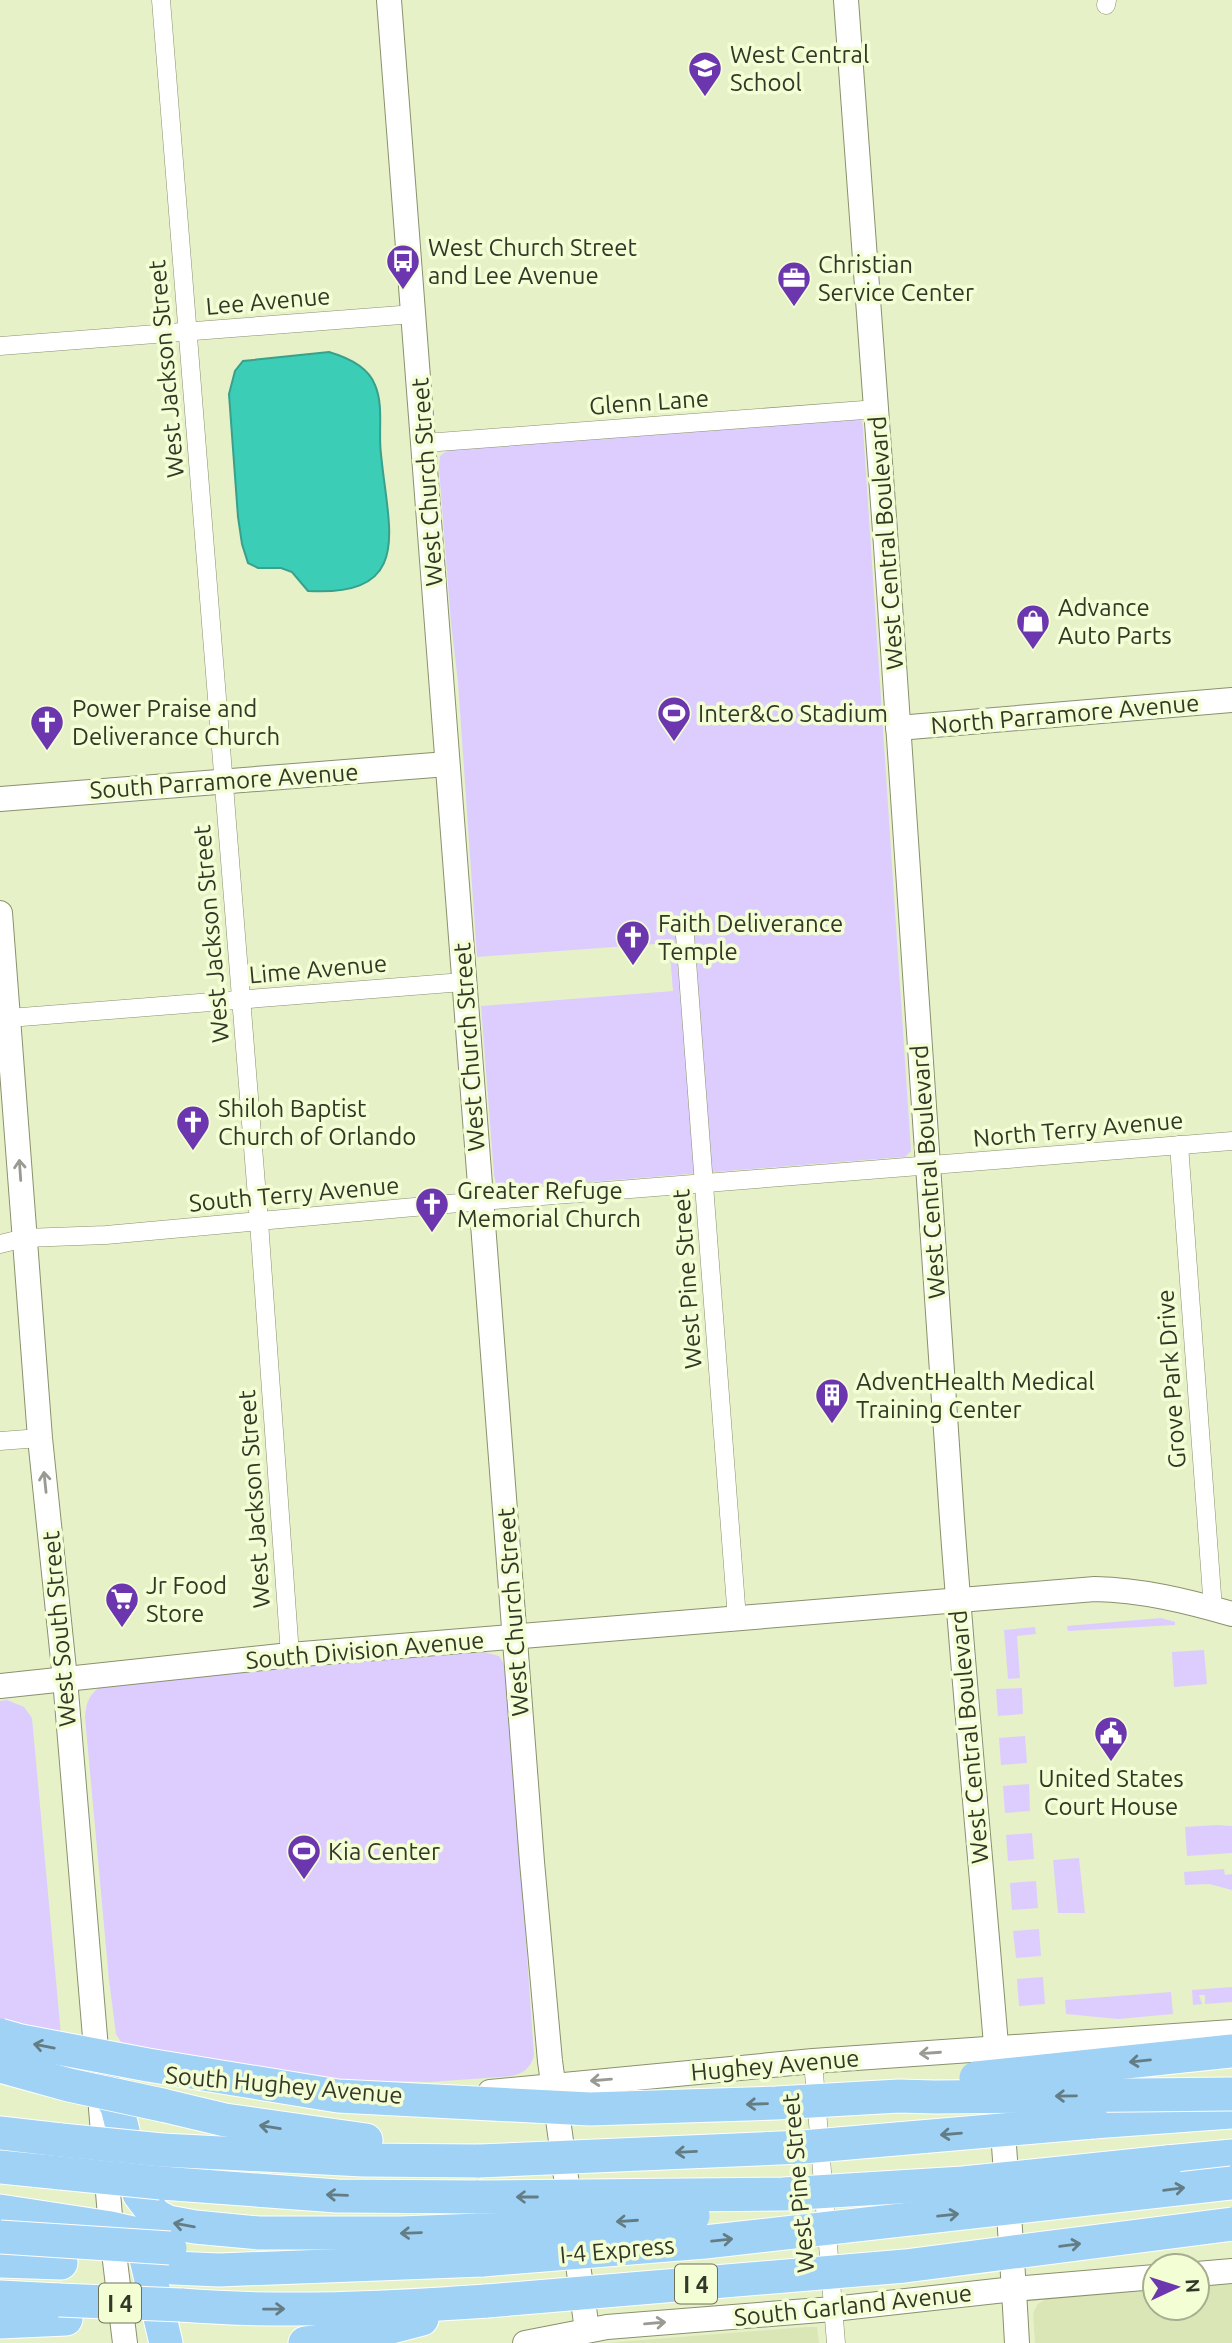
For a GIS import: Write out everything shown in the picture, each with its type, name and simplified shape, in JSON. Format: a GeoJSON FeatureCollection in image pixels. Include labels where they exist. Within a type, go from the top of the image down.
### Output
{"type":"FeatureCollection","features":[{"type":"Feature","properties":{"kind":"highway"},"geometry":{"type":"LineString","coordinates":[[0,2035],[148,2065],[338,2096],[590,2109],[776,2104],[899,2096],[1232,2094]]}},
{"type":"Feature","properties":{"kind":"highway"},"geometry":{"type":"LineString","coordinates":[[899,2096],[962,2080],[1232,2052]]}},
{"type":"Feature","properties":{"kind":"highway"},"geometry":{"type":"LineString","coordinates":[[0,2066],[69,2085],[237,2122],[410,2146],[471,2162]]}},
{"type":"Feature","properties":{"kind":"highway"},"geometry":{"type":"LineString","coordinates":[[0,2080],[98,2073],[117,2108],[139,2194],[155,2215],[167,2222],[195,2227],[259,2233],[400,2233],[481,2245],[525,2229],[747,2211],[857,2199],[963,2183]]}},
{"type":"Feature","properties":{"kind":"highway"},"geometry":{"type":"LineString","coordinates":[[0,2133],[162,2150],[363,2160],[471,2162],[803,2147],[1232,2112]]}},
{"type":"Feature","properties":{"kind":"highway","name":"I-4 Express"},"geometry":{"type":"LineString","coordinates":[[0,2167],[161,2183],[337,2196],[478,2197],[783,2194],[963,2183],[1232,2156]]}},
{"type":"Feature","properties":{"kind":"highway","name":"I-4 Express"},"geometry":{"type":"LineString","coordinates":[[172,2258],[348,2259],[381,2265],[481,2245],[705,2242],[1232,2183]]}},
{"type":"Feature","properties":{"kind":"highway"},"geometry":{"type":"LineString","coordinates":[[0,2195],[111,2221],[133,2234],[143,2246],[177,2323]]}},
{"type":"Feature","properties":{"kind":"highway"},"geometry":{"type":"LineString","coordinates":[[0,2211],[111,2221]]}},
{"type":"Feature","properties":{"kind":"highway","name":"I 4"},"geometry":{"type":"LineString","coordinates":[[0,2297],[62,2310],[177,2323],[236,2309],[417,2306],[905,2266],[1232,2224]]}},
{"type":"Feature","properties":{"kind":"highway"},"geometry":{"type":"LineString","coordinates":[[0,2237],[172,2258]]}},
{"type":"Feature","properties":{"kind":"highway"},"geometry":{"type":"LineString","coordinates":[[0,2260],[61,2263],[172,2258]]}},
{"type":"Feature","properties":{"kind":"highway"},"geometry":{"type":"LineString","coordinates":[[305,2343],[357,2336],[487,2301]]}},
{"type":"Feature","properties":{"kind":"highway"},"geometry":{"type":"LineString","coordinates":[[0,2322],[62,2310]]}},
{"type":"Feature","properties":{"kind":"street","name":"West Jackson Street"},"geometry":{"type":"LineString","coordinates":[[161,0],[259,1222],[290,1655]]}},
{"type":"Feature","properties":{"kind":"street","name":"West Church Street"},"geometry":{"type":"LineString","coordinates":[[389,0],[532,1862],[553,2085],[588,2336]]}},
{"type":"Feature","properties":{"kind":"street","name":"West Central Boulevard"},"geometry":{"type":"LineString","coordinates":[[846,0],[877,409],[958,1601],[976,1832],[998,2049],[1017,2343]]}},
{"type":"Feature","properties":{"kind":"street","name":"Lee Avenue"},"geometry":{"type":"LineString","coordinates":[[0,346],[414,314]]}},
{"type":"Feature","properties":{"kind":"street","name":"Glenn Lane"},"geometry":{"type":"LineString","coordinates":[[425,443],[877,409]]}},
{"type":"Feature","properties":{"kind":"street","name":"North Parramore Avenue"},"geometry":{"type":"LineString","coordinates":[[898,728],[1232,700]]}},
{"type":"Feature","properties":{"kind":"street","name":"South Parramore Avenue"},"geometry":{"type":"LineString","coordinates":[[0,799],[447,764]]}},
{"type":"Feature","properties":{"kind":"street","name":"West South Street"},"geometry":{"type":"LineString","coordinates":[[0,914],[9,1018],[8,1117],[25,1238],[40,1438],[65,1679],[111,2221],[125,2343]]}},
{"type":"Feature","properties":{"kind":"street","name":"West Pine Street"},"geometry":{"type":"LineString","coordinates":[[685,935],[737,1619]]}},
{"type":"Feature","properties":{"kind":"street","name":"Lime Avenue"},"geometry":{"type":"LineString","coordinates":[[9,1018],[463,982]]}},
{"type":"Feature","properties":{"kind":"street","name":"North Terry Avenue"},"geometry":{"type":"LineString","coordinates":[[927,1166],[1232,1141]]}},
{"type":"Feature","properties":{"kind":"street","name":"Grove Park Drive"},"geometry":{"type":"LineString","coordinates":[[1180,1145],[1223,1611]]}},
{"type":"Feature","properties":{"kind":"street","name":"South Terry Avenue"},"geometry":{"type":"LineString","coordinates":[[0,1244],[25,1238],[106,1235],[481,1201],[927,1166]]}},
{"type":"Feature","properties":{"kind":"street"},"geometry":{"type":"LineString","coordinates":[[0,1441],[40,1438]]}},
{"type":"Feature","properties":{"kind":"street","name":"South Division Avenue"},"geometry":{"type":"LineString","coordinates":[[0,1686],[290,1655],[1095,1588],[1125,1590],[1223,1611]]}},
{"type":"Feature","properties":{"kind":"street","name":"Hughey Avenue"},"geometry":{"type":"LineString","coordinates":[[553,2085],[813,2061],[1232,2032]]}},
{"type":"Feature","properties":{"kind":"street","name":"West Pine Street"},"geometry":{"type":"LineString","coordinates":[[813,2061],[836,2343]]}},
{"type":"Feature","properties":{"kind":"street","name":"South Hughey Avenue"},"geometry":{"type":"LineString","coordinates":[[98,2073],[190,2076],[321,2094],[374,2097],[454,2095],[553,2085]]}},
{"type":"Feature","properties":{"kind":"street"},"geometry":{"type":"LineString","coordinates":[[1211,2273],[1232,2271]]}},
{"type":"Feature","properties":{"kind":"street","name":"South Garland Avenue"},"geometry":{"type":"LineString","coordinates":[[525,2343],[1014,2289],[1141,2278]]}},
{"type":"Feature","properties":{"kind":"shaded area"},"geometry":{"type":"Polygon","coordinates":[[[859,418],[863,428],[911,1151],[905,1157],[502,1189],[496,1183],[494,1175],[481,1006],[673,991],[669,943],[477,957],[440,456],[449,449],[859,418]]]}},
{"type":"Feature","properties":{"kind":"shaded area"},"geometry":{"type":"Polygon","coordinates":[[[1161,1618],[1175,1622],[1175,1625],[1068,1631],[1067,1626],[1161,1618]]]}},
{"type":"Feature","properties":{"kind":"shaded area"},"geometry":{"type":"Polygon","coordinates":[[[1035,1627],[1036,1634],[1017,1636],[1020,1678],[1008,1679],[1004,1630],[1035,1627]]]}},
{"type":"Feature","properties":{"kind":"shaded area"},"geometry":{"type":"Polygon","coordinates":[[[1204,1650],[1207,1684],[1174,1687],[1172,1652],[1204,1650]]]}},
{"type":"Feature","properties":{"kind":"shaded area"},"geometry":{"type":"Polygon","coordinates":[[[484,1652],[499,1656],[507,1669],[534,2056],[528,2067],[512,2076],[430,2082],[338,2080],[124,2047],[116,2034],[109,1980],[85,1717],[87,1703],[93,1693],[102,1686],[116,1682],[484,1652]]]}},
{"type":"Feature","properties":{"kind":"shaded area"},"geometry":{"type":"Polygon","coordinates":[[[1022,1688],[1023,1714],[998,1716],[996,1689],[1022,1688]]]}},
{"type":"Feature","properties":{"kind":"shaded area"},"geometry":{"type":"Polygon","coordinates":[[[7,1700],[24,1707],[32,1718],[64,2068],[0,2049],[0,1701],[7,1700]]]}},
{"type":"Feature","properties":{"kind":"shaded area"},"geometry":{"type":"Polygon","coordinates":[[[1025,1736],[1027,1763],[1001,1765],[999,1738],[1025,1736]]]}},
{"type":"Feature","properties":{"kind":"shaded area"},"geometry":{"type":"Polygon","coordinates":[[[1029,1784],[1030,1811],[1005,1813],[1003,1786],[1029,1784]]]}},
{"type":"Feature","properties":{"kind":"shaded area"},"geometry":{"type":"Polygon","coordinates":[[[1232,1826],[1232,1853],[1187,1856],[1185,1827],[1232,1826]]]}},
{"type":"Feature","properties":{"kind":"shaded area"},"geometry":{"type":"Polygon","coordinates":[[[1032,1833],[1034,1859],[1008,1861],[1006,1835],[1032,1833]]]}},
{"type":"Feature","properties":{"kind":"shaded area"},"geometry":{"type":"Polygon","coordinates":[[[1079,1858],[1085,1913],[1058,1913],[1053,1860],[1079,1858]]]}},
{"type":"Feature","properties":{"kind":"shaded area"},"geometry":{"type":"Polygon","coordinates":[[[1224,1869],[1225,1875],[1232,1874],[1232,1890],[1209,1884],[1185,1885],[1184,1872],[1224,1869]]]}},
{"type":"Feature","properties":{"kind":"shaded area"},"geometry":{"type":"Polygon","coordinates":[[[1036,1881],[1038,1908],[1012,1910],[1010,1883],[1036,1881]]]}},
{"type":"Feature","properties":{"kind":"shaded area"},"geometry":{"type":"Polygon","coordinates":[[[1039,1929],[1041,1956],[1016,1958],[1013,1931],[1039,1929]]]}},
{"type":"Feature","properties":{"kind":"shaded area"},"geometry":{"type":"Polygon","coordinates":[[[1043,1977],[1045,2004],[1019,2006],[1017,1979],[1043,1977]]]}},
{"type":"Feature","properties":{"kind":"shaded area"},"geometry":{"type":"Polygon","coordinates":[[[1232,1987],[1232,2002],[1205,2004],[1205,1995],[1199,1995],[1202,2004],[1193,2005],[1192,1990],[1232,1987]]]}},
{"type":"Feature","properties":{"kind":"shaded area"},"geometry":{"type":"Polygon","coordinates":[[[1171,1992],[1173,2014],[1118,2019],[1066,2014],[1065,2000],[1171,1992]]]}},
{"type":"Feature","properties":{"kind":"shaded area"},"geometry":{"type":"Polygon","coordinates":[[[1232,2282],[1232,2343],[1035,2343],[1033,2313],[1038,2304],[1049,2297],[1141,2290],[1141,2322],[1211,2322],[1211,2284],[1232,2282]]]}},
{"type":"Feature","properties":{"kind":"shaded area"},"geometry":{"type":"Polygon","coordinates":[[[817,2327],[819,2343],[605,2343],[817,2327]]]}},
{"type":"Feature","properties":{"kind":"water"},"geometry":{"type":"Polygon","coordinates":[[[329,352],[362,368],[372,378],[378,393],[380,446],[389,532],[387,553],[380,570],[366,583],[342,590],[308,591],[292,572],[281,568],[258,568],[248,563],[238,517],[229,394],[235,371],[243,361],[329,352]]]}},
{"type":"Feature","properties":{"kind":"place","name":"West Central School"},"geometry":{"type":"Point","coordinates":[705,98]}},
{"type":"Feature","properties":{"kind":"place","name":"West Church Street and Lee Avenue"},"geometry":{"type":"Point","coordinates":[403,291]}},
{"type":"Feature","properties":{"kind":"place","name":"Christian Service Center"},"geometry":{"type":"Point","coordinates":[794,308]}},
{"type":"Feature","properties":{"kind":"place","name":"Advance Auto Parts"},"geometry":{"type":"Point","coordinates":[1033,651]}},
{"type":"Feature","properties":{"kind":"place","name":"Inter&Co Stadium"},"geometry":{"type":"Point","coordinates":[674,743]}},
{"type":"Feature","properties":{"kind":"place","name":"Power Praise and Deliverance Church"},"geometry":{"type":"Point","coordinates":[47,752]}},
{"type":"Feature","properties":{"kind":"place","name":"Faith Deliverance Temple"},"geometry":{"type":"Point","coordinates":[633,967]}},
{"type":"Feature","properties":{"kind":"place","name":"Shiloh Baptist Church of Orlando"},"geometry":{"type":"Point","coordinates":[193,1152]}},
{"type":"Feature","properties":{"kind":"place","name":"Greater Refuge Memorial Church"},"geometry":{"type":"Point","coordinates":[432,1234]}},
{"type":"Feature","properties":{"kind":"place","name":"AdventHealth Medical Training Center"},"geometry":{"type":"Point","coordinates":[832,1425]}},
{"type":"Feature","properties":{"kind":"place","name":"Jr Food Store"},"geometry":{"type":"Point","coordinates":[122,1629]}},
{"type":"Feature","properties":{"kind":"place","name":"United States Court House"},"geometry":{"type":"Point","coordinates":[1111,1763]}},
{"type":"Feature","properties":{"kind":"place","name":"Kia Center"},"geometry":{"type":"Point","coordinates":[304,1881]}}]}
